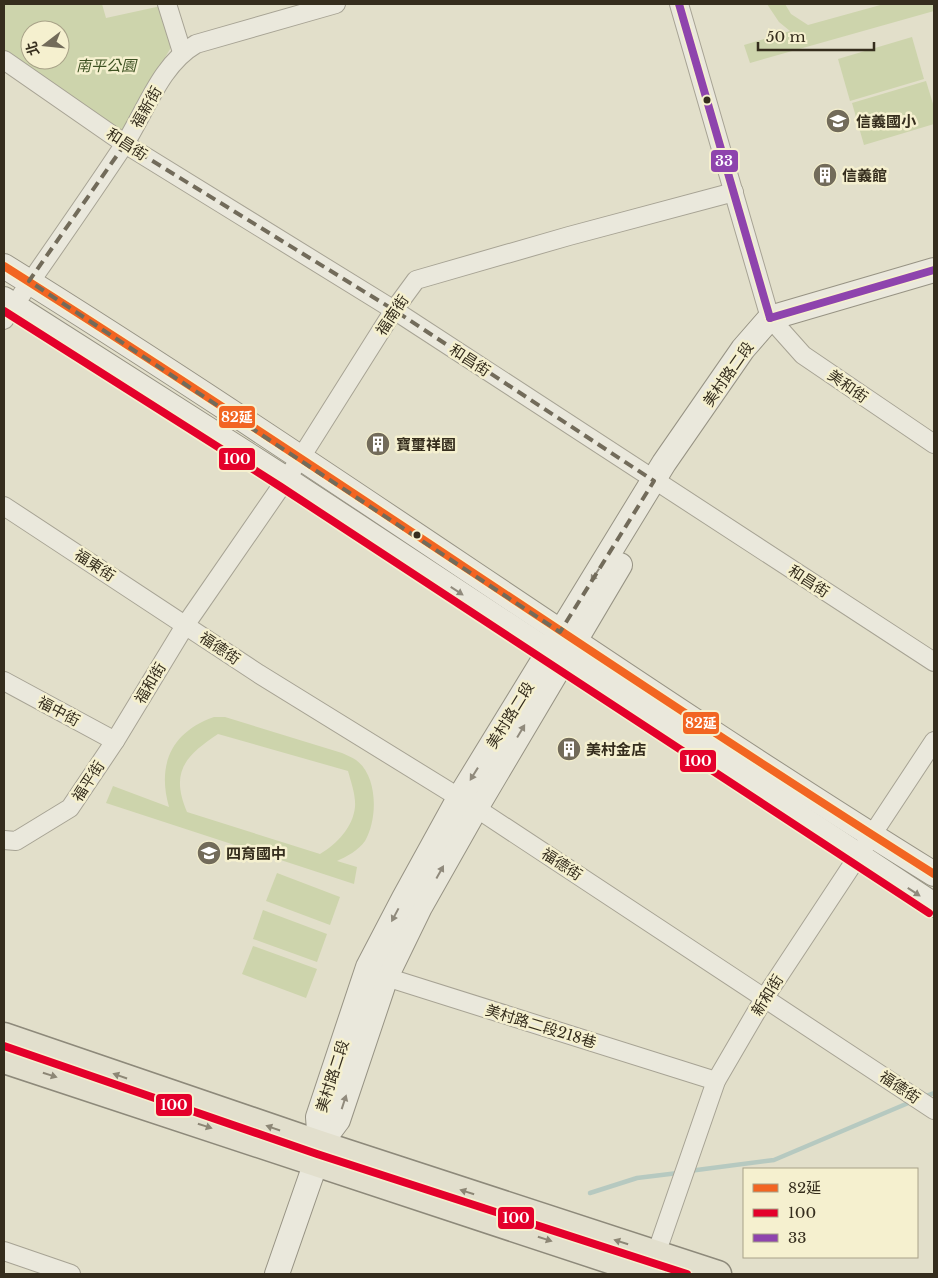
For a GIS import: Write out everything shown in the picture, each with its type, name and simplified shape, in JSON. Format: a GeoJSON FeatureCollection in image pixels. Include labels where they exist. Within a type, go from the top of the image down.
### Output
{"type":"FeatureCollection","features":[{"type":"Feature","properties":{"kind":"main road"},"geometry":{"type":"LineString","coordinates":[[4,1036],[318,1153],[654,1267],[718,1274]]}},
{"type":"Feature","properties":{"kind":"main road"},"geometry":{"type":"LineString","coordinates":[[4,1060],[318,1153]]}},
{"type":"Feature","properties":{"kind":"street"},"geometry":{"type":"LineString","coordinates":[[168,4],[182,52]]}},
{"type":"Feature","properties":{"kind":"street","name":"福新街"},"geometry":{"type":"LineString","coordinates":[[7,309],[29,281],[125,144],[163,78],[182,52],[196,44],[336,4]]}},
{"type":"Feature","properties":{"kind":"street"},"geometry":{"type":"LineString","coordinates":[[679,4],[770,318],[934,270]]}},
{"type":"Feature","properties":{"kind":"street","name":"和昌街"},"geometry":{"type":"LineString","coordinates":[[4,60],[125,144],[394,310],[934,662]]}},
{"type":"Feature","properties":{"kind":"street","name":"福南街"},"geometry":{"type":"LineString","coordinates":[[186,624],[286,479],[394,310],[416,280],[569,236],[734,192]]}},
{"type":"Feature","properties":{"kind":"street"},"geometry":{"type":"LineString","coordinates":[[4,266],[300,458],[872,836],[934,874]]}},
{"type":"Feature","properties":{"kind":"street"},"geometry":{"type":"LineString","coordinates":[[7,309],[286,479],[934,904]]}},
{"type":"Feature","properties":{"kind":"street","name":"美和街"},"geometry":{"type":"LineString","coordinates":[[770,318],[803,355],[934,444]]}},
{"type":"Feature","properties":{"kind":"street","name":"美村路二段"},"geometry":{"type":"LineString","coordinates":[[277,1274],[318,1153],[318,1117],[376,972],[467,803],[555,656],[743,349],[770,318]]}},
{"type":"Feature","properties":{"kind":"street","name":"福東街"},"geometry":{"type":"LineString","coordinates":[[4,506],[186,624]]}},
{"type":"Feature","properties":{"kind":"street","name":"福和街"},"geometry":{"type":"LineString","coordinates":[[115,741],[186,624]]}},
{"type":"Feature","properties":{"kind":"street","name":"福德街"},"geometry":{"type":"LineString","coordinates":[[186,624],[259,674],[467,803],[765,997],[934,1110]]}},
{"type":"Feature","properties":{"kind":"street","name":"福中街"},"geometry":{"type":"LineString","coordinates":[[4,681],[115,741]]}},
{"type":"Feature","properties":{"kind":"street","name":"福平街"},"geometry":{"type":"LineString","coordinates":[[4,840],[16,841],[70,808],[115,741]]}},
{"type":"Feature","properties":{"kind":"street","name":"新和街"},"geometry":{"type":"LineString","coordinates":[[654,1267],[716,1081],[765,997],[934,741]]}},
{"type":"Feature","properties":{"kind":"street","name":"美村路二段218巷"},"geometry":{"type":"LineString","coordinates":[[376,972],[716,1081]]}},
{"type":"Feature","properties":{"kind":"street"},"geometry":{"type":"LineString","coordinates":[[4,1252],[71,1274]]}},
{"type":"Feature","properties":{"kind":"highlighted area"},"geometry":{"type":"Polygon","coordinates":[[[125,144],[394,310],[654,481],[560,632],[29,281],[125,144]]]}},
{"type":"Feature","properties":{"kind":"green space","name":"南平公園"},"geometry":{"type":"Polygon","coordinates":[[[4,4],[102,4],[106,18],[161,6],[173,44],[121,132],[31,70],[70,70],[70,20],[20,20],[20,62],[4,51],[4,4]]]}},
{"type":"Feature","properties":{"kind":"green space"},"geometry":{"type":"Polygon","coordinates":[[[767,4],[785,4],[791,14],[808,25],[884,4],[934,4],[934,11],[750,63],[744,45],[790,31],[779,22],[767,4]]]}},
{"type":"Feature","properties":{"kind":"green space"},"geometry":{"type":"Polygon","coordinates":[[[912,37],[924,79],[850,101],[838,59],[912,37]]]}},
{"type":"Feature","properties":{"kind":"green space"},"geometry":{"type":"Polygon","coordinates":[[[926,81],[934,107],[934,124],[864,145],[852,103],[926,81]]]}},
{"type":"Feature","properties":{"kind":"green space"},"geometry":{"type":"Polygon","coordinates":[[[214,717],[225,717],[342,753],[354,759],[363,767],[369,776],[374,798],[374,810],[369,832],[365,841],[359,847],[337,861],[357,867],[354,884],[106,803],[113,786],[169,807],[165,777],[171,752],[187,731],[199,723],[214,717]],[[218,734],[189,758],[184,766],[180,786],[187,812],[320,854],[338,840],[348,828],[354,814],[355,798],[348,771],[218,734]]]}},
{"type":"Feature","properties":{"kind":"green space"},"geometry":{"type":"Polygon","coordinates":[[[277,873],[340,897],[330,925],[266,901],[277,873]]]}},
{"type":"Feature","properties":{"kind":"green space"},"geometry":{"type":"Polygon","coordinates":[[[263,910],[327,934],[317,962],[253,939],[263,910]]]}},
{"type":"Feature","properties":{"kind":"green space"},"geometry":{"type":"Polygon","coordinates":[[[253,946],[317,969],[306,998],[242,974],[253,946]]]}},
{"type":"Feature","properties":{"kind":"waterway"},"geometry":{"type":"LineString","coordinates":[[923,1097],[934,1093]]}},
{"type":"Feature","properties":{"kind":"waterway"},"geometry":{"type":"LineString","coordinates":[[689,1171],[774,1160],[913,1101]]}},
{"type":"Feature","properties":{"kind":"waterway"},"geometry":{"type":"LineString","coordinates":[[590,1193],[637,1178],[678,1173]]}},
{"type":"Feature","properties":{"kind":"transit line","name":"33"},"geometry":{"type":"LineString","coordinates":[[679,4],[770,318]]}},
{"type":"Feature","properties":{"kind":"transit line","name":"82延"},"geometry":{"type":"LineString","coordinates":[[4,266],[934,874]]}},
{"type":"Feature","properties":{"kind":"transit line","name":"33"},"geometry":{"type":"LineString","coordinates":[[770,318],[934,270]]}},
{"type":"Feature","properties":{"kind":"transit line","name":"100"},"geometry":{"type":"LineString","coordinates":[[4,311],[281,487],[929,913]]}},
{"type":"Feature","properties":{"kind":"transit line","name":"100"},"geometry":{"type":"LineString","coordinates":[[4,1046],[317,1154],[687,1274]]}},
{"type":"Feature","properties":{"kind":"place","name":"信義國小"},"geometry":{"type":"Point","coordinates":[838,121]}},
{"type":"Feature","properties":{"kind":"place","name":"信義館"},"geometry":{"type":"Point","coordinates":[825,175]}},
{"type":"Feature","properties":{"kind":"place","name":"寶璽祥園"},"geometry":{"type":"Point","coordinates":[378,444]}},
{"type":"Feature","properties":{"kind":"place","name":"美村金店"},"geometry":{"type":"Point","coordinates":[569,749]}},
{"type":"Feature","properties":{"kind":"place","name":"四育國中"},"geometry":{"type":"Point","coordinates":[209,853]}}]}
